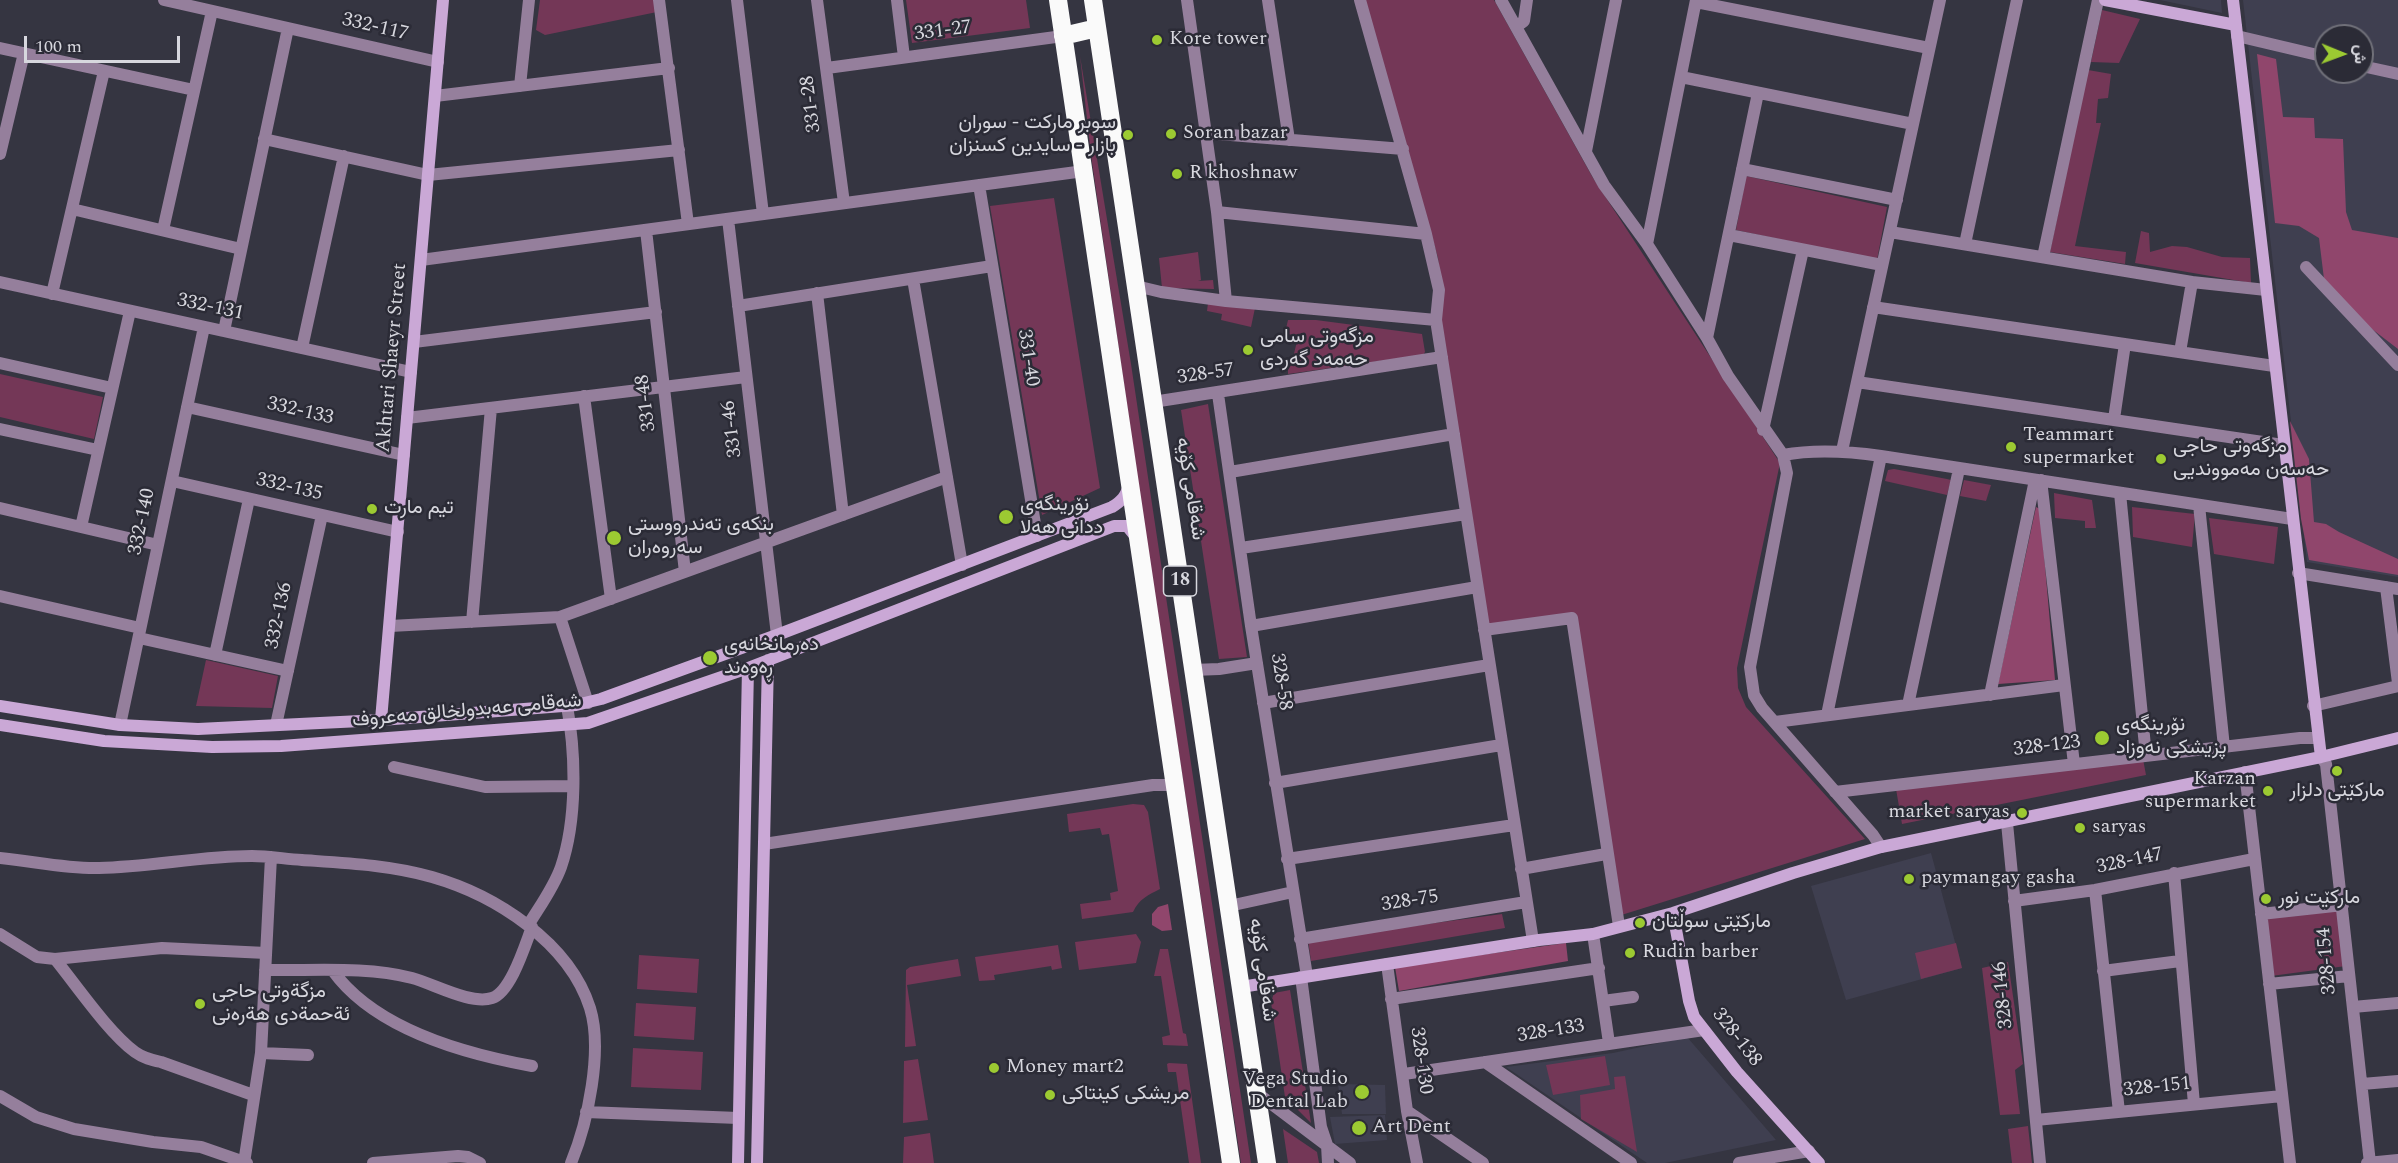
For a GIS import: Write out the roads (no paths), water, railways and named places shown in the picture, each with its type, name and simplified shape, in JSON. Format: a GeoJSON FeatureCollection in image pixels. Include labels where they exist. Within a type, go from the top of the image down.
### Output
{"type":"FeatureCollection","features":[{"type":"Feature","properties":{"kind":"highway","name":"18"},"geometry":{"type":"LineString","coordinates":[[1058,0],[1231,1163]]}},
{"type":"Feature","properties":{"kind":"highway","name":"شەقامی کۆیە"},"geometry":{"type":"LineString","coordinates":[[1093,0],[1267,1163]]}},
{"type":"Feature","properties":{"kind":"highway"},"geometry":{"type":"LineString","coordinates":[[1063,36],[1097,28]]}},
{"type":"Feature","properties":{"kind":"street","name":"332-117"},"geometry":{"type":"LineString","coordinates":[[164,0],[438,62]]}},
{"type":"Feature","properties":{"kind":"street","name":"Akhtari Shaeyr Street"},"geometry":{"type":"LineString","coordinates":[[381,720],[443,0]]}},
{"type":"Feature","properties":{"kind":"street"},"geometry":{"type":"LineString","coordinates":[[520,86],[529,0]]}},
{"type":"Feature","properties":{"kind":"street"},"geometry":{"type":"LineString","coordinates":[[666,0],[659,0],[688,224]]}},
{"type":"Feature","properties":{"kind":"street"},"geometry":{"type":"LineString","coordinates":[[737,0],[763,214]]}},
{"type":"Feature","properties":{"kind":"street","name":"331-28"},"geometry":{"type":"LineString","coordinates":[[817,0],[844,203]]}},
{"type":"Feature","properties":{"kind":"street"},"geometry":{"type":"LineString","coordinates":[[897,0],[904,57]]}},
{"type":"Feature","properties":{"kind":"street"},"geometry":{"type":"LineString","coordinates":[[1187,0],[1217,212],[1226,301]]}},
{"type":"Feature","properties":{"kind":"street"},"geometry":{"type":"LineString","coordinates":[[1268,0],[1290,140]]}},
{"type":"Feature","properties":{"kind":"street"},"geometry":{"type":"LineString","coordinates":[[1360,0],[1403,149],[1439,290],[1436,321],[1533,941]]}},
{"type":"Feature","properties":{"kind":"street"},"geometry":{"type":"LineString","coordinates":[[1501,0],[1604,185],[1647,244],[1707,338],[1728,376],[1763,430],[1783,455],[1786,473],[1750,667],[1754,694],[1881,847]]}},
{"type":"Feature","properties":{"kind":"street"},"geometry":{"type":"LineString","coordinates":[[1516,27],[1524,21],[1527,0]]}},
{"type":"Feature","properties":{"kind":"street"},"geometry":{"type":"LineString","coordinates":[[1586,151],[1616,0]]}},
{"type":"Feature","properties":{"kind":"street"},"geometry":{"type":"LineString","coordinates":[[1842,451],[1940,0]]}},
{"type":"Feature","properties":{"kind":"street"},"geometry":{"type":"LineString","coordinates":[[1965,244],[2017,0]]}},
{"type":"Feature","properties":{"kind":"street"},"geometry":{"type":"LineString","coordinates":[[2043,257],[2097,0]]}},
{"type":"Feature","properties":{"kind":"street"},"geometry":{"type":"LineString","coordinates":[[2105,0],[2236,31],[2314,54]]}},
{"type":"Feature","properties":{"kind":"street"},"geometry":{"type":"LineString","coordinates":[[2233,0],[2313,706],[2321,757]]}},
{"type":"Feature","properties":{"kind":"street"},"geometry":{"type":"LineString","coordinates":[[1647,244],[1696,1],[1929,48]]}},
{"type":"Feature","properties":{"kind":"street"},"geometry":{"type":"LineString","coordinates":[[163,230],[212,11]]}},
{"type":"Feature","properties":{"kind":"street"},"geometry":{"type":"LineString","coordinates":[[224,331],[288,28]]}},
{"type":"Feature","properties":{"kind":"street","name":"331-27"},"geometry":{"type":"LineString","coordinates":[[827,68],[1063,36]]}},
{"type":"Feature","properties":{"kind":"street"},"geometry":{"type":"LineString","coordinates":[[0,48],[194,90]]}},
{"type":"Feature","properties":{"kind":"street"},"geometry":{"type":"LineString","coordinates":[[0,154],[24,53]]}},
{"type":"Feature","properties":{"kind":"street"},"geometry":{"type":"LineString","coordinates":[[435,96],[669,68]]}},
{"type":"Feature","properties":{"kind":"street"},"geometry":{"type":"LineString","coordinates":[[2374,69],[2398,74]]}},
{"type":"Feature","properties":{"kind":"street"},"geometry":{"type":"LineString","coordinates":[[52,294],[104,70]]}},
{"type":"Feature","properties":{"kind":"street"},"geometry":{"type":"LineString","coordinates":[[1681,77],[1913,124]]}},
{"type":"Feature","properties":{"kind":"street"},"geometry":{"type":"LineString","coordinates":[[1707,338],[1758,93]]}},
{"type":"Feature","properties":{"kind":"street"},"geometry":{"type":"LineString","coordinates":[[1206,133],[1403,149]]}},
{"type":"Feature","properties":{"kind":"street"},"geometry":{"type":"LineString","coordinates":[[264,139],[428,175],[679,150]]}},
{"type":"Feature","properties":{"kind":"street"},"geometry":{"type":"LineString","coordinates":[[302,348],[344,156]]}},
{"type":"Feature","properties":{"kind":"street"},"geometry":{"type":"LineString","coordinates":[[1742,170],[1897,200]]}},
{"type":"Feature","properties":{"kind":"street"},"geometry":{"type":"LineString","coordinates":[[421,260],[1084,171]]}},
{"type":"Feature","properties":{"kind":"street","name":"331-40"},"geometry":{"type":"LineString","coordinates":[[979,185],[1037,536]]}},
{"type":"Feature","properties":{"kind":"street"},"geometry":{"type":"LineString","coordinates":[[72,209],[241,249]]}},
{"type":"Feature","properties":{"kind":"street"},"geometry":{"type":"LineString","coordinates":[[1217,212],[1426,234]]}},
{"type":"Feature","properties":{"kind":"street","name":"331-46"},"geometry":{"type":"LineString","coordinates":[[728,219],[777,635]]}},
{"type":"Feature","properties":{"kind":"street","name":"331-48"},"geometry":{"type":"LineString","coordinates":[[646,230],[685,572]]}},
{"type":"Feature","properties":{"kind":"street"},"geometry":{"type":"LineString","coordinates":[[1890,232],[2192,282],[2266,290]]}},
{"type":"Feature","properties":{"kind":"street"},"geometry":{"type":"LineString","coordinates":[[1729,235],[1882,265]]}},
{"type":"Feature","properties":{"kind":"street"},"geometry":{"type":"LineString","coordinates":[[1763,430],[1803,250]]}},
{"type":"Feature","properties":{"kind":"street"},"geometry":{"type":"LineString","coordinates":[[738,306],[992,266]]}},
{"type":"Feature","properties":{"kind":"street"},"geometry":{"type":"LineString","coordinates":[[2306,267],[2398,365]]}},
{"type":"Feature","properties":{"kind":"street"},"geometry":{"type":"LineString","coordinates":[[913,279],[962,565]]}},
{"type":"Feature","properties":{"kind":"street","name":"332-131"},"geometry":{"type":"LineString","coordinates":[[0,282],[411,372]]}},
{"type":"Feature","properties":{"kind":"street"},"geometry":{"type":"LineString","coordinates":[[2180,352],[2192,282]]}},
{"type":"Feature","properties":{"kind":"street"},"geometry":{"type":"LineString","coordinates":[[1136,286],[1161,292],[1226,301],[1436,321]]}},
{"type":"Feature","properties":{"kind":"street"},"geometry":{"type":"LineString","coordinates":[[817,293],[843,514]]}},
{"type":"Feature","properties":{"kind":"street"},"geometry":{"type":"LineString","coordinates":[[1873,307],[2274,366]]}},
{"type":"Feature","properties":{"kind":"street"},"geometry":{"type":"LineString","coordinates":[[81,527],[130,311]]}},
{"type":"Feature","properties":{"kind":"street"},"geometry":{"type":"LineString","coordinates":[[414,342],[656,312]]}},
{"type":"Feature","properties":{"kind":"street","name":"332-140"},"geometry":{"type":"LineString","coordinates":[[120,725],[204,327]]}},
{"type":"Feature","properties":{"kind":"street"},"geometry":{"type":"LineString","coordinates":[[2114,419],[2125,344]]}},
{"type":"Feature","properties":{"kind":"street","name":"328-57"},"geometry":{"type":"LineString","coordinates":[[1153,402],[1218,394],[1442,357]]}},
{"type":"Feature","properties":{"kind":"street"},"geometry":{"type":"LineString","coordinates":[[0,363],[112,388]]}},
{"type":"Feature","properties":{"kind":"street"},"geometry":{"type":"LineString","coordinates":[[407,418],[746,377]]}},
{"type":"Feature","properties":{"kind":"street"},"geometry":{"type":"LineString","coordinates":[[1857,382],[2283,445]]}},
{"type":"Feature","properties":{"kind":"street","name":"328-58"},"geometry":{"type":"LineString","coordinates":[[1218,394],[1251,626],[1300,939],[1320,1127],[1327,1145],[1328,1163]]}},
{"type":"Feature","properties":{"kind":"street"},"geometry":{"type":"LineString","coordinates":[[584,396],[611,598]]}},
{"type":"Feature","properties":{"kind":"street","name":"332-133"},"geometry":{"type":"LineString","coordinates":[[187,407],[404,456]]}},
{"type":"Feature","properties":{"kind":"street"},"geometry":{"type":"LineString","coordinates":[[472,622],[491,408]]}},
{"type":"Feature","properties":{"kind":"street"},"geometry":{"type":"LineString","coordinates":[[0,429],[98,450]]}},
{"type":"Feature","properties":{"kind":"street"},"geometry":{"type":"LineString","coordinates":[[1230,472],[1454,434]]}},
{"type":"Feature","properties":{"kind":"street"},"geometry":{"type":"LineString","coordinates":[[1783,455],[1808,450],[1842,451],[2292,519]]}},
{"type":"Feature","properties":{"kind":"street"},"geometry":{"type":"LineString","coordinates":[[1827,715],[1881,456]]}},
{"type":"Feature","properties":{"kind":"street"},"geometry":{"type":"LineString","coordinates":[[1908,705],[1959,469]]}},
{"type":"Feature","properties":{"kind":"street","name":"شەقامی عەبدولخالق مەعروف"},"geometry":{"type":"LineString","coordinates":[[0,706],[120,725],[198,729],[381,720],[588,703],[777,635],[1112,507],[1122,501],[1126,495],[1129,472]]}},
{"type":"Feature","properties":{"kind":"street"},"geometry":{"type":"LineString","coordinates":[[390,626],[560,617],[947,477]]}},
{"type":"Feature","properties":{"kind":"street"},"geometry":{"type":"LineString","coordinates":[[2038,480],[2074,764]]}},
{"type":"Feature","properties":{"kind":"street"},"geometry":{"type":"LineString","coordinates":[[1990,695],[2038,480]]}},
{"type":"Feature","properties":{"kind":"street","name":"332-135"},"geometry":{"type":"LineString","coordinates":[[172,481],[398,532]]}},
{"type":"Feature","properties":{"kind":"street"},"geometry":{"type":"LineString","coordinates":[[2120,493],[2146,756]]}},
{"type":"Feature","properties":{"kind":"street"},"geometry":{"type":"LineString","coordinates":[[215,655],[249,498]]}},
{"type":"Feature","properties":{"kind":"street"},"geometry":{"type":"LineString","coordinates":[[2199,505],[2223,747]]}},
{"type":"Feature","properties":{"kind":"street"},"geometry":{"type":"LineString","coordinates":[[0,508],[158,545]]}},
{"type":"Feature","properties":{"kind":"street"},"geometry":{"type":"LineString","coordinates":[[1241,548],[1466,514]]}},
{"type":"Feature","properties":{"kind":"street","name":"332-136"},"geometry":{"type":"LineString","coordinates":[[276,725],[322,515]]}},
{"type":"Feature","properties":{"kind":"street","name":"شەقامی عەبدولخالق مەعروف"},"geometry":{"type":"LineString","coordinates":[[0,725],[104,741],[212,747],[281,746],[600,720],[748,668],[1121,525],[1132,530],[1140,549]]}},
{"type":"Feature","properties":{"kind":"street"},"geometry":{"type":"LineString","coordinates":[[1056,528],[1063,546]]}},
{"type":"Feature","properties":{"kind":"street"},"geometry":{"type":"LineString","coordinates":[[2298,573],[2392,588],[2398,685],[2313,706]]}},
{"type":"Feature","properties":{"kind":"street"},"geometry":{"type":"LineString","coordinates":[[1251,626],[1477,587]]}},
{"type":"Feature","properties":{"kind":"street"},"geometry":{"type":"LineString","coordinates":[[0,596],[215,655],[288,671]]}},
{"type":"Feature","properties":{"kind":"street"},"geometry":{"type":"LineString","coordinates":[[560,617],[588,703]]}},
{"type":"Feature","properties":{"kind":"street"},"geometry":{"type":"LineString","coordinates":[[1484,630],[1572,618],[1606,854],[1619,926]]}},
{"type":"Feature","properties":{"kind":"street"},"geometry":{"type":"LineString","coordinates":[[757,1163],[768,660]]}},
{"type":"Feature","properties":{"kind":"street"},"geometry":{"type":"LineString","coordinates":[[1193,670],[1219,669],[1257,663]]}},
{"type":"Feature","properties":{"kind":"street"},"geometry":{"type":"LineString","coordinates":[[1263,703],[1489,665]]}},
{"type":"Feature","properties":{"kind":"street"},"geometry":{"type":"LineString","coordinates":[[738,1163],[748,668]]}},
{"type":"Feature","properties":{"kind":"street"},"geometry":{"type":"LineString","coordinates":[[747,684],[757,676],[768,681]]}},
{"type":"Feature","properties":{"kind":"street"},"geometry":{"type":"LineString","coordinates":[[1775,722],[2064,685]]}},
{"type":"Feature","properties":{"kind":"street"},"geometry":{"type":"LineString","coordinates":[[265,970],[388,973],[442,987],[467,998],[492,998],[504,990],[530,926],[561,867],[570,821],[574,760],[567,706]]}},
{"type":"Feature","properties":{"kind":"street","name":"328-123"},"geometry":{"type":"LineString","coordinates":[[1835,792],[2300,738],[2317,738]]}},
{"type":"Feature","properties":{"kind":"street"},"geometry":{"type":"LineString","coordinates":[[1241,987],[1533,941],[1593,934],[1673,913],[1793,873],[1881,847],[2321,757],[2398,738]]}},
{"type":"Feature","properties":{"kind":"street"},"geometry":{"type":"LineString","coordinates":[[1275,783],[1501,745]]}},
{"type":"Feature","properties":{"kind":"street","name":"328-154"},"geometry":{"type":"LineString","coordinates":[[2321,757],[2326,764],[2343,905],[2369,1163]]}},
{"type":"Feature","properties":{"kind":"street"},"geometry":{"type":"LineString","coordinates":[[394,767],[460,784],[485,787],[573,786]]}},
{"type":"Feature","properties":{"kind":"street"},"geometry":{"type":"LineString","coordinates":[[2246,772],[2260,914],[2290,1163]]}},
{"type":"Feature","properties":{"kind":"street"},"geometry":{"type":"LineString","coordinates":[[764,844],[1153,785],[1175,785]]}},
{"type":"Feature","properties":{"kind":"street","name":"328-146"},"geometry":{"type":"LineString","coordinates":[[2007,822],[2040,1163]]}},
{"type":"Feature","properties":{"kind":"street"},"geometry":{"type":"LineString","coordinates":[[1287,860],[1514,825]]}},
{"type":"Feature","properties":{"kind":"street"},"geometry":{"type":"LineString","coordinates":[[1521,869],[1606,854]]}},
{"type":"Feature","properties":{"kind":"street"},"geometry":{"type":"LineString","coordinates":[[0,1096],[36,1117],[74,1128],[153,1142],[201,1147],[245,1163],[253,1095],[261,1053],[271,857]]}},
{"type":"Feature","properties":{"kind":"street"},"geometry":{"type":"LineString","coordinates":[[0,858],[100,868],[198,858],[271,857],[340,862],[424,875],[459,886],[530,926],[573,974],[590,1007],[595,1033],[595,1056],[586,1112],[571,1163]]}},
{"type":"Feature","properties":{"kind":"street","name":"328-147"},"geometry":{"type":"LineString","coordinates":[[2014,901],[2096,890],[2254,859]]}},
{"type":"Feature","properties":{"kind":"street"},"geometry":{"type":"LineString","coordinates":[[2174,873],[2194,1104]]}},
{"type":"Feature","properties":{"kind":"street"},"geometry":{"type":"LineString","coordinates":[[2096,890],[2119,1112]]}},
{"type":"Feature","properties":{"kind":"street"},"geometry":{"type":"LineString","coordinates":[[1229,906],[1293,892]]}},
{"type":"Feature","properties":{"kind":"street","name":"328-75"},"geometry":{"type":"LineString","coordinates":[[1300,939],[1526,903]]}},
{"type":"Feature","properties":{"kind":"street"},"geometry":{"type":"LineString","coordinates":[[2260,914],[2343,905]]}},
{"type":"Feature","properties":{"kind":"street","name":"328-138"},"geometry":{"type":"LineString","coordinates":[[1673,913],[1694,1017],[1737,1072],[1819,1163]]}},
{"type":"Feature","properties":{"kind":"street"},"geometry":{"type":"LineString","coordinates":[[0,934],[37,957],[55,959],[162,948],[266,953]]}},
{"type":"Feature","properties":{"kind":"street"},"geometry":{"type":"LineString","coordinates":[[1593,934],[1609,1043]]}},
{"type":"Feature","properties":{"kind":"street"},"geometry":{"type":"LineString","coordinates":[[55,959],[135,1052],[146,1059],[161,1062],[253,1095]]}},
{"type":"Feature","properties":{"kind":"street"},"geometry":{"type":"LineString","coordinates":[[2103,971],[2180,961]]}},
{"type":"Feature","properties":{"kind":"street","name":"328-130"},"geometry":{"type":"LineString","coordinates":[[1387,964],[1404,1074],[1407,1111],[1417,1163]]}},
{"type":"Feature","properties":{"kind":"street"},"geometry":{"type":"LineString","coordinates":[[1391,999],[1599,968]]}},
{"type":"Feature","properties":{"kind":"street"},"geometry":{"type":"LineString","coordinates":[[333,971],[355,998],[384,1016],[446,1044],[484,1056],[532,1066]]}},
{"type":"Feature","properties":{"kind":"street"},"geometry":{"type":"LineString","coordinates":[[2269,984],[2349,976]]}},
{"type":"Feature","properties":{"kind":"street"},"geometry":{"type":"LineString","coordinates":[[1603,1001],[1633,997]]}},
{"type":"Feature","properties":{"kind":"street"},"geometry":{"type":"LineString","coordinates":[[2352,1007],[2398,1003]]}},
{"type":"Feature","properties":{"kind":"street","name":"328-133"},"geometry":{"type":"LineString","coordinates":[[1404,1074],[1704,1030]]}},
{"type":"Feature","properties":{"kind":"street"},"geometry":{"type":"LineString","coordinates":[[261,1053],[308,1055]]}},
{"type":"Feature","properties":{"kind":"street"},"geometry":{"type":"LineString","coordinates":[[1485,1062],[1631,1163]]}},
{"type":"Feature","properties":{"kind":"street"},"geometry":{"type":"LineString","coordinates":[[739,1064],[759,1064]]}},
{"type":"Feature","properties":{"kind":"street"},"geometry":{"type":"LineString","coordinates":[[2362,1084],[2398,1081]]}},
{"type":"Feature","properties":{"kind":"street"},"geometry":{"type":"LineString","coordinates":[[1257,1093],[1350,1163]]}},
{"type":"Feature","properties":{"kind":"street","name":"328-151"},"geometry":{"type":"LineString","coordinates":[[2036,1120],[2282,1096]]}},
{"type":"Feature","properties":{"kind":"street"},"geometry":{"type":"LineString","coordinates":[[1407,1111],[1483,1163]]}},
{"type":"Feature","properties":{"kind":"street"},"geometry":{"type":"LineString","coordinates":[[586,1112],[738,1118]]}},
{"type":"Feature","properties":{"kind":"street"},"geometry":{"type":"LineString","coordinates":[[1739,1163],[1809,1152]]}},
{"type":"Feature","properties":{"kind":"street"},"geometry":{"type":"LineString","coordinates":[[373,1163],[458,1156],[468,1157],[480,1163]]}},
{"type":"Feature","properties":{"kind":"street"},"geometry":{"type":"LineString","coordinates":[[2369,1163],[2398,1160]]}},
{"type":"Feature","properties":{"kind":"place","name":"Kore tower"},"geometry":{"type":"Point","coordinates":[1157,40]}},
{"type":"Feature","properties":{"kind":"place","name":"Soran bazar"},"geometry":{"type":"Point","coordinates":[1171,134]}},
{"type":"Feature","properties":{"kind":"place","name":"سوبر ماركت - سوران بازار - سايدين كسنزان"},"geometry":{"type":"Point","coordinates":[1128,135]}},
{"type":"Feature","properties":{"kind":"place","name":"R khoshnaw"},"geometry":{"type":"Point","coordinates":[1177,174]}},
{"type":"Feature","properties":{"kind":"place","name":"مزگەوتی سامی حەمەد گەردی"},"geometry":{"type":"Point","coordinates":[1248,350]}},
{"type":"Feature","properties":{"kind":"place","name":"Teammart supermarket"},"geometry":{"type":"Point","coordinates":[2011,447]}},
{"type":"Feature","properties":{"kind":"place","name":"مزگەوتی حاجی حەسەن مەمووندیی"},"geometry":{"type":"Point","coordinates":[2161,459]}},
{"type":"Feature","properties":{"kind":"place","name":"تيم مارت"},"geometry":{"type":"Point","coordinates":[372,509]}},
{"type":"Feature","properties":{"kind":"place","name":"نۆرینگەی ددانی هەلا"},"geometry":{"type":"Point","coordinates":[1006,517]}},
{"type":"Feature","properties":{"kind":"place","name":"بنکەی تەندرووستی سەروەران"},"geometry":{"type":"Point","coordinates":[614,538]}},
{"type":"Feature","properties":{"kind":"place","name":"دەرمانخانەی ڕەوەند"},"geometry":{"type":"Point","coordinates":[710,658]}},
{"type":"Feature","properties":{"kind":"place","name":"نۆرینگەی پزیشکی نەوزاد"},"geometry":{"type":"Point","coordinates":[2102,738]}},
{"type":"Feature","properties":{"kind":"place","name":"مارکێتی دلزار"},"geometry":{"type":"Point","coordinates":[2337,771]}},
{"type":"Feature","properties":{"kind":"place","name":"Karzan supermarket"},"geometry":{"type":"Point","coordinates":[2268,791]}},
{"type":"Feature","properties":{"kind":"place","name":"market saryas"},"geometry":{"type":"Point","coordinates":[2022,813]}},
{"type":"Feature","properties":{"kind":"place","name":"saryas"},"geometry":{"type":"Point","coordinates":[2080,828]}},
{"type":"Feature","properties":{"kind":"place","name":"paymangay gasha"},"geometry":{"type":"Point","coordinates":[1909,879]}},
{"type":"Feature","properties":{"kind":"place","name":"مارکێت نور"},"geometry":{"type":"Point","coordinates":[2266,899]}},
{"type":"Feature","properties":{"kind":"place","name":"مارکێتی سوڵتان"},"geometry":{"type":"Point","coordinates":[1640,923]}},
{"type":"Feature","properties":{"kind":"place","name":"Rudin barber"},"geometry":{"type":"Point","coordinates":[1630,953]}},
{"type":"Feature","properties":{"kind":"place","name":"مزگةوتی حاجی ئةحمةدی هةرەنی"},"geometry":{"type":"Point","coordinates":[200,1004]}},
{"type":"Feature","properties":{"kind":"place","name":"Money mart2"},"geometry":{"type":"Point","coordinates":[994,1068]}},
{"type":"Feature","properties":{"kind":"place","name":"Vega Studio Dental Lab"},"geometry":{"type":"Point","coordinates":[1362,1092]}},
{"type":"Feature","properties":{"kind":"place","name":"مریشکی کینتاکی"},"geometry":{"type":"Point","coordinates":[1050,1095]}},
{"type":"Feature","properties":{"kind":"place","name":"Art Dent"},"geometry":{"type":"Point","coordinates":[1359,1128]}}]}
